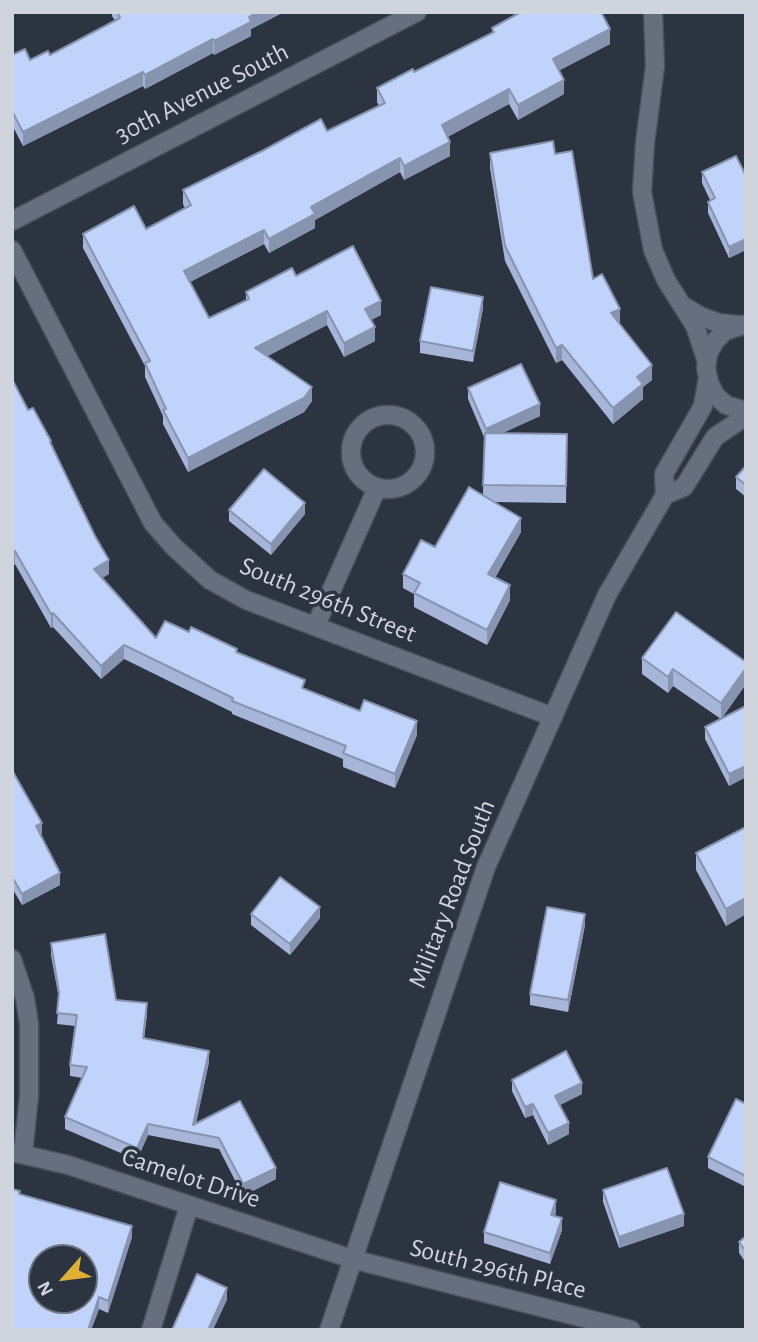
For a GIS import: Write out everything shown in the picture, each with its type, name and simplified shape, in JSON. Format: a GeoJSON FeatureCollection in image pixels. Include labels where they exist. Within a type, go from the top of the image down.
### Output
{"type":"FeatureCollection","features":[{"type":"Feature","properties":{"kind":"street","name":"30th Avenue South"},"geometry":{"type":"LineString","coordinates":[[12,221],[417,12]]}},
{"type":"Feature","properties":{"kind":"street"},"geometry":{"type":"LineString","coordinates":[[653,12],[655,66],[642,192],[653,250],[666,280],[695,326],[715,395],[726,405],[746,414]]}},
{"type":"Feature","properties":{"kind":"street","name":"South 296th Street"},"geometry":{"type":"LineString","coordinates":[[12,250],[153,523],[174,547],[210,580],[246,600],[553,717]]}},
{"type":"Feature","properties":{"kind":"street"},"geometry":{"type":"LineString","coordinates":[[682,305],[719,323],[742,325]]}},
{"type":"Feature","properties":{"kind":"street"},"geometry":{"type":"LineString","coordinates":[[707,369],[715,341],[725,331],[742,325]]}},
{"type":"Feature","properties":{"kind":"street","name":"Military Road South"},"geometry":{"type":"LineString","coordinates":[[666,495],[664,474],[703,405],[707,369]]}},
{"type":"Feature","properties":{"kind":"street"},"geometry":{"type":"LineString","coordinates":[[383,414],[396,415],[417,428],[423,439],[424,462],[411,482],[389,489],[377,488],[356,473],[350,448],[360,426],[371,418],[383,414]]}},
{"type":"Feature","properties":{"kind":"street","name":"Military Road South"},"geometry":{"type":"LineString","coordinates":[[329,1330],[486,867],[607,595],[666,495],[684,487],[715,437],[746,414]]}},
{"type":"Feature","properties":{"kind":"street"},"geometry":{"type":"LineString","coordinates":[[316,625],[377,488]]}},
{"type":"Feature","properties":{"kind":"street"},"geometry":{"type":"LineString","coordinates":[[12,959],[25,998],[29,1024],[29,1083],[18,1153]]}},
{"type":"Feature","properties":{"kind":"street","name":"Camelot Drive"},"geometry":{"type":"LineString","coordinates":[[18,1153],[68,1165],[352,1259]]}},
{"type":"Feature","properties":{"kind":"street"},"geometry":{"type":"LineString","coordinates":[[151,1330],[189,1206]]}},
{"type":"Feature","properties":{"kind":"street","name":"South 296th Place"},"geometry":{"type":"LineString","coordinates":[[352,1259],[631,1330]]}},
{"type":"Feature","properties":{"kind":"building"},"geometry":{"type":"Polygon","coordinates":[[[117,12],[257,12],[249,17],[251,22],[214,41],[213,39],[145,75],[143,72],[23,132],[12,111],[12,55],[25,49],[30,60],[48,51],[50,55],[120,18],[117,12]]]}},
{"type":"Feature","properties":{"kind":"building"},"geometry":{"type":"Polygon","coordinates":[[[521,12],[601,12],[610,29],[553,59],[564,80],[518,105],[509,89],[442,125],[450,142],[404,166],[400,158],[311,207],[315,214],[269,239],[264,230],[184,271],[209,318],[249,299],[246,292],[292,268],[296,276],[353,246],[381,301],[365,309],[375,327],[344,343],[327,311],[255,348],[312,387],[304,398],[188,458],[163,410],[166,409],[145,363],[150,361],[83,234],[134,206],[146,229],[191,205],[183,190],[321,119],[327,131],[385,103],[377,88],[494,32],[492,28],[521,12]]]}},
{"type":"Feature","properties":{"kind":"building"},"geometry":{"type":"Polygon","coordinates":[[[553,141],[555,154],[572,151],[593,279],[602,274],[620,309],[611,313],[652,365],[637,377],[643,384],[613,408],[562,345],[556,348],[505,246],[490,153],[553,141]]]}},
{"type":"Feature","properties":{"kind":"building"},"geometry":{"type":"Polygon","coordinates":[[[736,156],[746,176],[746,239],[729,247],[708,202],[715,198],[702,172],[736,156]]]}},
{"type":"Feature","properties":{"kind":"building"},"geometry":{"type":"Polygon","coordinates":[[[431,287],[483,297],[473,351],[420,341],[431,287]]]}},
{"type":"Feature","properties":{"kind":"building"},"geometry":{"type":"Polygon","coordinates":[[[521,364],[540,404],[486,429],[468,388],[521,364]]]}},
{"type":"Feature","properties":{"kind":"building"},"geometry":{"type":"Polygon","coordinates":[[[12,379],[28,410],[33,408],[51,441],[109,560],[94,569],[156,638],[165,621],[189,632],[191,627],[237,649],[236,652],[305,680],[302,688],[360,711],[364,700],[417,721],[395,774],[343,753],[346,746],[232,701],[233,698],[124,645],[101,666],[53,613],[51,614],[15,551],[12,552],[12,379]]]}},
{"type":"Feature","properties":{"kind":"building"},"geometry":{"type":"Polygon","coordinates":[[[485,433],[567,434],[566,486],[483,485],[485,433]]]}},
{"type":"Feature","properties":{"kind":"building"},"geometry":{"type":"Polygon","coordinates":[[[746,466],[746,485],[736,477],[746,466]]]}},
{"type":"Feature","properties":{"kind":"building"},"geometry":{"type":"Polygon","coordinates":[[[264,469],[305,503],[271,544],[229,510],[264,469]]]}},
{"type":"Feature","properties":{"kind":"building"},"geometry":{"type":"Polygon","coordinates":[[[469,487],[521,518],[488,574],[510,585],[487,630],[414,593],[420,583],[403,574],[421,540],[435,547],[469,487]]]}},
{"type":"Feature","properties":{"kind":"building"},"geometry":{"type":"Polygon","coordinates":[[[676,612],[746,662],[746,668],[721,703],[673,669],[668,677],[642,658],[676,612]]]}},
{"type":"Feature","properties":{"kind":"building"},"geometry":{"type":"Polygon","coordinates":[[[746,706],[746,766],[729,774],[705,727],[746,706]]]}},
{"type":"Feature","properties":{"kind":"building"},"geometry":{"type":"Polygon","coordinates":[[[12,770],[42,823],[36,826],[60,873],[22,894],[12,877],[12,770]]]}},
{"type":"Feature","properties":{"kind":"building"},"geometry":{"type":"Polygon","coordinates":[[[746,827],[746,898],[726,909],[696,853],[746,827]]]}},
{"type":"Feature","properties":{"kind":"building"},"geometry":{"type":"Polygon","coordinates":[[[280,877],[320,907],[290,944],[251,914],[280,877]]]}},
{"type":"Feature","properties":{"kind":"building"},"geometry":{"type":"Polygon","coordinates":[[[547,907],[585,914],[568,1000],[530,994],[547,907]]]}},
{"type":"Feature","properties":{"kind":"building"},"geometry":{"type":"Polygon","coordinates":[[[105,934],[116,1000],[147,1003],[143,1038],[209,1051],[193,1125],[240,1101],[276,1168],[243,1184],[219,1138],[148,1124],[137,1148],[65,1117],[87,1067],[70,1065],[77,1015],[57,1013],[59,993],[51,943],[105,934]]]}},
{"type":"Feature","properties":{"kind":"building"},"geometry":{"type":"Polygon","coordinates":[[[566,1051],[582,1083],[555,1096],[569,1123],[548,1133],[533,1104],[525,1107],[512,1080],[566,1051]]]}},
{"type":"Feature","properties":{"kind":"building"},"geometry":{"type":"Polygon","coordinates":[[[736,1099],[746,1104],[746,1176],[708,1157],[736,1099]]]}},
{"type":"Feature","properties":{"kind":"building"},"geometry":{"type":"Polygon","coordinates":[[[667,1168],[684,1214],[619,1237],[603,1190],[667,1168]]]}},
{"type":"Feature","properties":{"kind":"building"},"geometry":{"type":"Polygon","coordinates":[[[500,1182],[556,1200],[551,1215],[562,1218],[550,1253],[484,1232],[500,1182]]]}},
{"type":"Feature","properties":{"kind":"building"},"geometry":{"type":"Polygon","coordinates":[[[12,1189],[20,1191],[19,1194],[132,1226],[108,1301],[99,1297],[98,1300],[98,1244],[28,1244],[28,1314],[93,1314],[88,1330],[12,1330],[12,1189]]]}},
{"type":"Feature","properties":{"kind":"building"},"geometry":{"type":"Polygon","coordinates":[[[746,1236],[746,1251],[739,1242],[746,1236]]]}},
{"type":"Feature","properties":{"kind":"building"},"geometry":{"type":"Polygon","coordinates":[[[197,1274],[227,1288],[208,1330],[172,1330],[197,1274]]]}}]}
